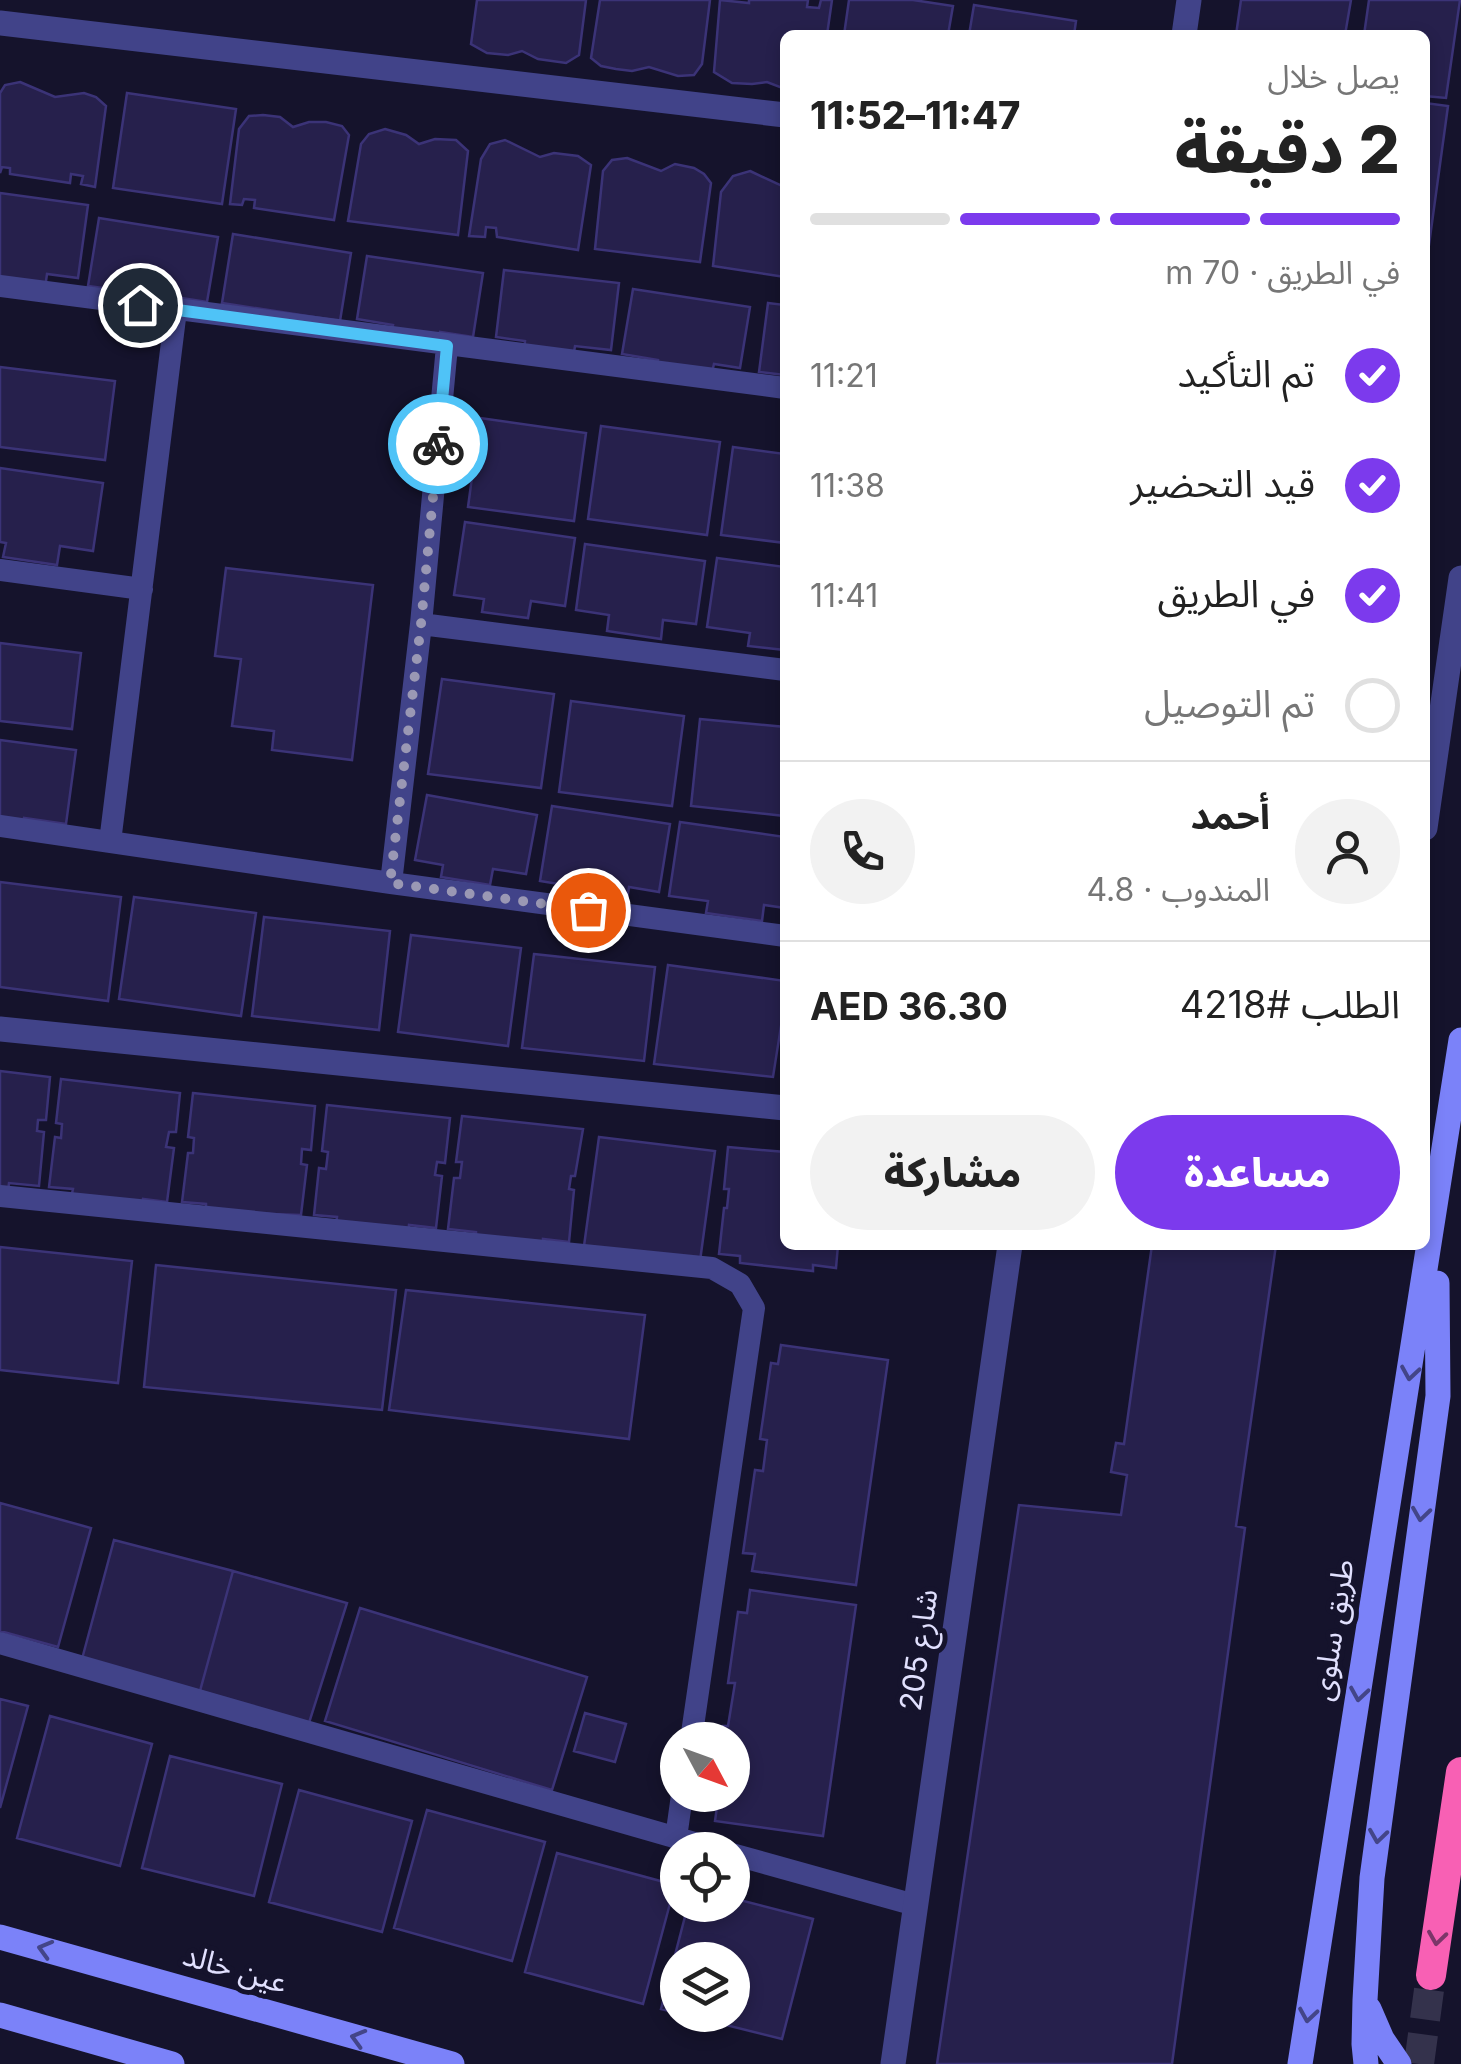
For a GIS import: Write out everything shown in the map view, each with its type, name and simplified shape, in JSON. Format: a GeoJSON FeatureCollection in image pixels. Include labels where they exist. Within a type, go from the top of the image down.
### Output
{"type":"FeatureCollection","features":[{"type":"Feature","properties":{"kind":"highway"},"geometry":{"type":"LineString","coordinates":[[1431,1975],[1461,1772]]}},
{"type":"Feature","properties":{"kind":"main road","name":"طريق سلوى"},"geometry":{"type":"LineString","coordinates":[[1430,1246],[1461,1040]]}},
{"type":"Feature","properties":{"kind":"main road"},"geometry":{"type":"LineString","coordinates":[[1366,2064],[1365,2000],[1372,1878],[1438,1396],[1436,1208]]}},
{"type":"Feature","properties":{"kind":"main road","name":"طريق سلوى"},"geometry":{"type":"LineString","coordinates":[[1300,2064],[1429,1250]]}},
{"type":"Feature","properties":{"kind":"main road","name":"عين خالد"},"geometry":{"type":"LineString","coordinates":[[0,1937],[452,2064]]}},
{"type":"Feature","properties":{"kind":"main road"},"geometry":{"type":"LineString","coordinates":[[1365,2000],[1382,2039],[1399,2064]]}},
{"type":"Feature","properties":{"kind":"main road"},"geometry":{"type":"LineString","coordinates":[[0,2015],[172,2064]]}},
{"type":"Feature","properties":{"kind":"street"},"geometry":{"type":"LineString","coordinates":[[1185,30],[1189,0]]}},
{"type":"Feature","properties":{"kind":"street"},"geometry":{"type":"LineString","coordinates":[[0,23],[780,114]]}},
{"type":"Feature","properties":{"kind":"street"},"geometry":{"type":"LineString","coordinates":[[1430,793],[1461,578]]}},
{"type":"Feature","properties":{"kind":"street"},"geometry":{"type":"LineString","coordinates":[[0,1029],[780,1107]]}},
{"type":"Feature","properties":{"kind":"street"},"geometry":{"type":"LineString","coordinates":[[1430,1195],[1436,1208]]}},
{"type":"Feature","properties":{"kind":"street","name":"شارع 205"},"geometry":{"type":"LineString","coordinates":[[893,2064],[1009,1250]]}},
{"type":"Feature","properties":{"kind":"lane"},"geometry":{"type":"LineString","coordinates":[[0,286],[780,387]]}},
{"type":"Feature","properties":{"kind":"lane"},"geometry":{"type":"LineString","coordinates":[[110,842],[176,310]]}},
{"type":"Feature","properties":{"kind":"lane"},"geometry":{"type":"LineString","coordinates":[[390,883],[421,624],[447,346]]}},
{"type":"Feature","properties":{"kind":"lane"},"geometry":{"type":"LineString","coordinates":[[0,570],[142,589]]}},
{"type":"Feature","properties":{"kind":"lane"},"geometry":{"type":"LineString","coordinates":[[421,624],[780,669]]}},
{"type":"Feature","properties":{"kind":"lane"},"geometry":{"type":"LineString","coordinates":[[0,826],[780,935]]}},
{"type":"Feature","properties":{"kind":"lane"},"geometry":{"type":"LineString","coordinates":[[0,1196],[712,1268],[740,1284],[754,1308],[693,1722]]}},
{"type":"Feature","properties":{"kind":"lane"},"geometry":{"type":"LineString","coordinates":[[0,1642],[660,1833]]}},
{"type":"Feature","properties":{"kind":"lane"},"geometry":{"type":"LineString","coordinates":[[750,1859],[915,1906]]}},
{"type":"Feature","properties":{"kind":"building"},"geometry":{"type":"Polygon","coordinates":[[[477,0],[586,0],[579,55],[566,63],[538,59],[522,51],[508,55],[487,53],[471,44],[477,0]]]}},
{"type":"Feature","properties":{"kind":"building"},"geometry":{"type":"Polygon","coordinates":[[[600,0],[710,0],[702,64],[694,75],[678,76],[649,67],[632,71],[601,66],[591,58],[600,0]]]}},
{"type":"Feature","properties":{"kind":"building"},"geometry":{"type":"Polygon","coordinates":[[[720,0],[808,0],[807,7],[819,8],[821,0],[832,0],[828,30],[780,30],[780,87],[767,82],[732,83],[714,72],[720,0]]]}},
{"type":"Feature","properties":{"kind":"building"},"geometry":{"type":"Polygon","coordinates":[[[849,0],[913,0],[953,6],[949,30],[845,30],[849,0]]]}},
{"type":"Feature","properties":{"kind":"building"},"geometry":{"type":"Polygon","coordinates":[[[1241,0],[1351,0],[1346,30],[1237,30],[1241,0]]]}},
{"type":"Feature","properties":{"kind":"building"},"geometry":{"type":"Polygon","coordinates":[[[1369,0],[1460,0],[1446,98],[1430,96],[1430,30],[1365,30],[1369,0]]]}},
{"type":"Feature","properties":{"kind":"building"},"geometry":{"type":"Polygon","coordinates":[[[974,5],[1076,21],[1075,30],[970,30],[974,5]]]}},
{"type":"Feature","properties":{"kind":"building"},"geometry":{"type":"Polygon","coordinates":[[[20,82],[55,97],[84,93],[106,106],[95,187],[81,184],[83,176],[71,174],[70,183],[10,174],[10,168],[2,167],[0,173],[0,93],[5,85],[20,82]]]}},
{"type":"Feature","properties":{"kind":"building"},"geometry":{"type":"Polygon","coordinates":[[[127,93],[236,109],[222,204],[113,188],[127,93]]]}},
{"type":"Feature","properties":{"kind":"building"},"geometry":{"type":"Polygon","coordinates":[[[1430,104],[1448,106],[1430,237],[1430,104]]]}},
{"type":"Feature","properties":{"kind":"building"},"geometry":{"type":"Polygon","coordinates":[[[249,116],[280,117],[293,127],[326,122],[342,126],[349,135],[334,220],[254,208],[255,200],[230,204],[239,129],[249,116]]]}},
{"type":"Feature","properties":{"kind":"building"},"geometry":{"type":"Polygon","coordinates":[[[385,129],[419,144],[435,139],[456,140],[468,151],[458,235],[348,221],[361,144],[369,134],[385,129]]]}},
{"type":"Feature","properties":{"kind":"building"},"geometry":{"type":"Polygon","coordinates":[[[505,140],[540,157],[554,153],[578,156],[591,165],[578,250],[497,237],[496,228],[486,227],[485,237],[469,236],[481,159],[490,144],[505,140]]]}},
{"type":"Feature","properties":{"kind":"building"},"geometry":{"type":"Polygon","coordinates":[[[627,158],[661,171],[675,164],[694,168],[711,183],[700,262],[595,249],[603,171],[612,160],[627,158]]]}},
{"type":"Feature","properties":{"kind":"building"},"geometry":{"type":"Polygon","coordinates":[[[750,171],[780,185],[780,276],[713,266],[721,192],[733,176],[750,171]]]}},
{"type":"Feature","properties":{"kind":"building"},"geometry":{"type":"Polygon","coordinates":[[[0,193],[88,205],[78,278],[47,274],[45,288],[0,282],[0,193]]]}},
{"type":"Feature","properties":{"kind":"building"},"geometry":{"type":"Polygon","coordinates":[[[99,218],[218,237],[207,302],[175,297],[174,306],[125,291],[88,286],[99,218]]]}},
{"type":"Feature","properties":{"kind":"building"},"geometry":{"type":"Polygon","coordinates":[[[233,234],[351,253],[340,321],[222,303],[233,234]]]}},
{"type":"Feature","properties":{"kind":"building"},"geometry":{"type":"Polygon","coordinates":[[[367,256],[483,273],[473,337],[440,332],[438,342],[391,334],[393,325],[357,319],[367,256]]]}},
{"type":"Feature","properties":{"kind":"building"},"geometry":{"type":"Polygon","coordinates":[[[504,270],[619,283],[611,350],[575,346],[573,358],[524,352],[525,341],[496,337],[504,270]]]}},
{"type":"Feature","properties":{"kind":"building"},"geometry":{"type":"Polygon","coordinates":[[[633,289],[750,307],[740,368],[714,364],[711,376],[657,367],[658,360],[622,354],[633,289]]]}},
{"type":"Feature","properties":{"kind":"building"},"geometry":{"type":"Polygon","coordinates":[[[768,303],[780,304],[780,374],[759,372],[768,303]]]}},
{"type":"Feature","properties":{"kind":"building"},"geometry":{"type":"Polygon","coordinates":[[[0,367],[115,381],[105,460],[0,447],[0,367]]]}},
{"type":"Feature","properties":{"kind":"building"},"geometry":{"type":"Polygon","coordinates":[[[480,418],[586,433],[574,521],[468,507],[480,418]]]}},
{"type":"Feature","properties":{"kind":"building"},"geometry":{"type":"Polygon","coordinates":[[[601,426],[720,442],[707,535],[588,519],[601,426]]]}},
{"type":"Feature","properties":{"kind":"building"},"geometry":{"type":"Polygon","coordinates":[[[733,447],[780,453],[780,542],[721,535],[733,447]]]}},
{"type":"Feature","properties":{"kind":"building"},"geometry":{"type":"Polygon","coordinates":[[[0,468],[103,483],[93,551],[60,546],[57,565],[3,557],[6,543],[0,542],[0,468]]]}},
{"type":"Feature","properties":{"kind":"building"},"geometry":{"type":"Polygon","coordinates":[[[465,522],[575,538],[565,606],[531,601],[528,618],[482,612],[484,599],[454,595],[465,522]]]}},
{"type":"Feature","properties":{"kind":"building"},"geometry":{"type":"Polygon","coordinates":[[[585,544],[705,561],[696,624],[663,620],[661,639],[607,631],[609,615],[576,610],[585,544]]]}},
{"type":"Feature","properties":{"kind":"building"},"geometry":{"type":"Polygon","coordinates":[[[717,558],[780,566],[780,649],[748,646],[750,633],[707,627],[717,558]]]}},
{"type":"Feature","properties":{"kind":"building"},"geometry":{"type":"Polygon","coordinates":[[[226,568],[373,585],[352,760],[272,750],[274,731],[232,726],[241,659],[215,656],[226,568]]]}},
{"type":"Feature","properties":{"kind":"building"},"geometry":{"type":"Polygon","coordinates":[[[0,643],[81,653],[72,729],[0,721],[0,643]]]}},
{"type":"Feature","properties":{"kind":"building"},"geometry":{"type":"Polygon","coordinates":[[[442,679],[554,694],[541,788],[428,774],[442,679]]]}},
{"type":"Feature","properties":{"kind":"building"},"geometry":{"type":"Polygon","coordinates":[[[571,701],[684,716],[672,806],[559,792],[571,701]]]}},
{"type":"Feature","properties":{"kind":"building"},"geometry":{"type":"Polygon","coordinates":[[[700,719],[780,727],[780,815],[691,806],[700,719]]]}},
{"type":"Feature","properties":{"kind":"building"},"geometry":{"type":"Polygon","coordinates":[[[0,740],[76,750],[66,824],[24,818],[22,826],[0,823],[0,740]]]}},
{"type":"Feature","properties":{"kind":"building"},"geometry":{"type":"Polygon","coordinates":[[[427,795],[537,815],[526,874],[493,869],[490,885],[441,877],[443,865],[415,860],[427,795]]]}},
{"type":"Feature","properties":{"kind":"building"},"geometry":{"type":"Polygon","coordinates":[[[552,806],[670,824],[659,892],[629,887],[626,906],[575,898],[577,887],[540,881],[552,806]]]}},
{"type":"Feature","properties":{"kind":"building"},"geometry":{"type":"Polygon","coordinates":[[[680,822],[780,836],[780,907],[764,905],[762,921],[706,913],[708,901],[669,896],[680,822]]]}},
{"type":"Feature","properties":{"kind":"building"},"geometry":{"type":"Polygon","coordinates":[[[0,882],[121,897],[108,1001],[0,987],[0,882]]]}},
{"type":"Feature","properties":{"kind":"building"},"geometry":{"type":"Polygon","coordinates":[[[134,897],[256,913],[241,1016],[119,999],[134,897]]]}},
{"type":"Feature","properties":{"kind":"building"},"geometry":{"type":"Polygon","coordinates":[[[264,917],[390,931],[379,1030],[252,1016],[264,917]]]}},
{"type":"Feature","properties":{"kind":"building"},"geometry":{"type":"Polygon","coordinates":[[[411,935],[521,948],[508,1046],[398,1032],[411,935]]]}},
{"type":"Feature","properties":{"kind":"building"},"geometry":{"type":"Polygon","coordinates":[[[534,954],[655,967],[644,1061],[522,1048],[534,954]]]}},
{"type":"Feature","properties":{"kind":"building"},"geometry":{"type":"Polygon","coordinates":[[[668,965],[780,980],[780,1033],[773,1077],[654,1064],[668,965]]]}},
{"type":"Feature","properties":{"kind":"building"},"geometry":{"type":"Polygon","coordinates":[[[0,1071],[50,1077],[46,1120],[38,1120],[37,1131],[44,1132],[39,1186],[9,1183],[8,1191],[0,1190],[0,1071]]]}},
{"type":"Feature","properties":{"kind":"building"},"geometry":{"type":"Polygon","coordinates":[[[61,1079],[180,1093],[176,1132],[169,1132],[166,1147],[174,1148],[167,1202],[143,1199],[142,1206],[71,1198],[73,1189],[49,1187],[55,1137],[61,1138],[62,1124],[56,1123],[61,1079]]]}},
{"type":"Feature","properties":{"kind":"building"},"geometry":{"type":"Polygon","coordinates":[[[193,1093],[315,1106],[311,1150],[302,1149],[301,1164],[307,1165],[301,1215],[206,1212],[206,1204],[182,1202],[188,1153],[193,1153],[194,1138],[188,1137],[193,1093]]]}},
{"type":"Feature","properties":{"kind":"building"},"geometry":{"type":"Polygon","coordinates":[[[327,1105],[450,1118],[445,1163],[437,1162],[435,1175],[442,1176],[436,1228],[409,1225],[408,1233],[336,1224],[337,1217],[314,1215],[319,1168],[326,1169],[328,1152],[322,1151],[327,1105]]]}},
{"type":"Feature","properties":{"kind":"building"},"geometry":{"type":"Polygon","coordinates":[[[462,1116],[583,1129],[569,1189],[574,1190],[569,1242],[543,1239],[543,1245],[476,1237],[476,1232],[448,1229],[454,1178],[460,1178],[462,1162],[456,1162],[462,1116]]]}},
{"type":"Feature","properties":{"kind":"building"},"geometry":{"type":"Polygon","coordinates":[[[599,1137],[715,1151],[700,1261],[584,1246],[599,1137]]]}},
{"type":"Feature","properties":{"kind":"building"},"geometry":{"type":"Polygon","coordinates":[[[728,1147],[780,1152],[780,1250],[838,1250],[836,1268],[813,1265],[813,1271],[740,1263],[740,1256],[719,1254],[729,1189],[724,1189],[728,1147]]]}},
{"type":"Feature","properties":{"kind":"building"},"geometry":{"type":"Polygon","coordinates":[[[0,1247],[132,1261],[118,1383],[0,1370],[0,1247]]]}},
{"type":"Feature","properties":{"kind":"building"},"geometry":{"type":"Polygon","coordinates":[[[1151,1250],[1275,1250],[1236,1526],[1245,1528],[1172,2064],[937,2064],[1019,1505],[1121,1515],[1127,1475],[1111,1472],[1116,1443],[1124,1444],[1151,1250]]]}},
{"type":"Feature","properties":{"kind":"building"},"geometry":{"type":"Polygon","coordinates":[[[156,1265],[396,1290],[382,1410],[144,1387],[156,1265]]]}},
{"type":"Feature","properties":{"kind":"building"},"geometry":{"type":"Polygon","coordinates":[[[406,1290],[645,1315],[629,1439],[389,1410],[406,1290]]]}},
{"type":"Feature","properties":{"kind":"building"},"geometry":{"type":"Polygon","coordinates":[[[781,1345],[888,1360],[856,1585],[752,1571],[755,1554],[743,1553],[755,1470],[763,1471],[767,1440],[760,1439],[771,1363],[778,1364],[781,1345]]]}},
{"type":"Feature","properties":{"kind":"building"},"geometry":{"type":"Polygon","coordinates":[[[0,1503],[91,1528],[58,1647],[0,1631],[0,1503]]]}},
{"type":"Feature","properties":{"kind":"building"},"geometry":{"type":"Polygon","coordinates":[[[114,1540],[233,1571],[200,1691],[82,1659],[114,1540]]]}},
{"type":"Feature","properties":{"kind":"building"},"geometry":{"type":"Polygon","coordinates":[[[233,1571],[347,1603],[309,1723],[200,1691],[233,1571]]]}},
{"type":"Feature","properties":{"kind":"building"},"geometry":{"type":"Polygon","coordinates":[[[750,1590],[856,1605],[823,1836],[715,1821],[716,1812],[750,1812],[750,1722],[729,1722],[735,1683],[728,1683],[738,1612],[747,1613],[750,1590]]]}},
{"type":"Feature","properties":{"kind":"building"},"geometry":{"type":"Polygon","coordinates":[[[360,1608],[587,1677],[552,1790],[325,1721],[360,1608]]]}},
{"type":"Feature","properties":{"kind":"building"},"geometry":{"type":"Polygon","coordinates":[[[0,1699],[28,1706],[0,1808],[0,1699]]]}},
{"type":"Feature","properties":{"kind":"building"},"geometry":{"type":"Polygon","coordinates":[[[585,1713],[626,1724],[615,1762],[574,1751],[585,1713]]]}},
{"type":"Feature","properties":{"kind":"building"},"geometry":{"type":"Polygon","coordinates":[[[50,1716],[152,1744],[120,1866],[17,1838],[50,1716]]]}},
{"type":"Feature","properties":{"kind":"building"},"geometry":{"type":"Polygon","coordinates":[[[170,1756],[282,1784],[254,1896],[142,1868],[170,1756]]]}},
{"type":"Feature","properties":{"kind":"building"},"geometry":{"type":"Polygon","coordinates":[[[299,1790],[412,1821],[382,1932],[269,1902],[299,1790]]]}},
{"type":"Feature","properties":{"kind":"building"},"geometry":{"type":"Polygon","coordinates":[[[427,1810],[545,1842],[512,1961],[394,1928],[427,1810]]]}},
{"type":"Feature","properties":{"kind":"building"},"geometry":{"type":"Polygon","coordinates":[[[557,1853],[660,1881],[660,1922],[665,1922],[643,2004],[525,1972],[557,1853]]]}},
{"type":"Feature","properties":{"kind":"building"},"geometry":{"type":"Polygon","coordinates":[[[750,1903],[813,1919],[782,2039],[750,2031],[750,1942],[678,1942],[684,1922],[750,1922],[750,1903]]]}},
{"type":"Feature","properties":{"kind":"tunnel"},"geometry":{"type":"LineString","coordinates":[[1419,2064],[1431,1975]]}},
{"type":"Feature","properties":{"kind":"way so far"},"geometry":{"type":"LineString","coordinates":[[438,444],[390,883],[588,910]]}},
{"type":"Feature","properties":{"kind":"route"},"geometry":{"type":"LineString","coordinates":[[140,305],[447,346],[438,444]]}}]}
